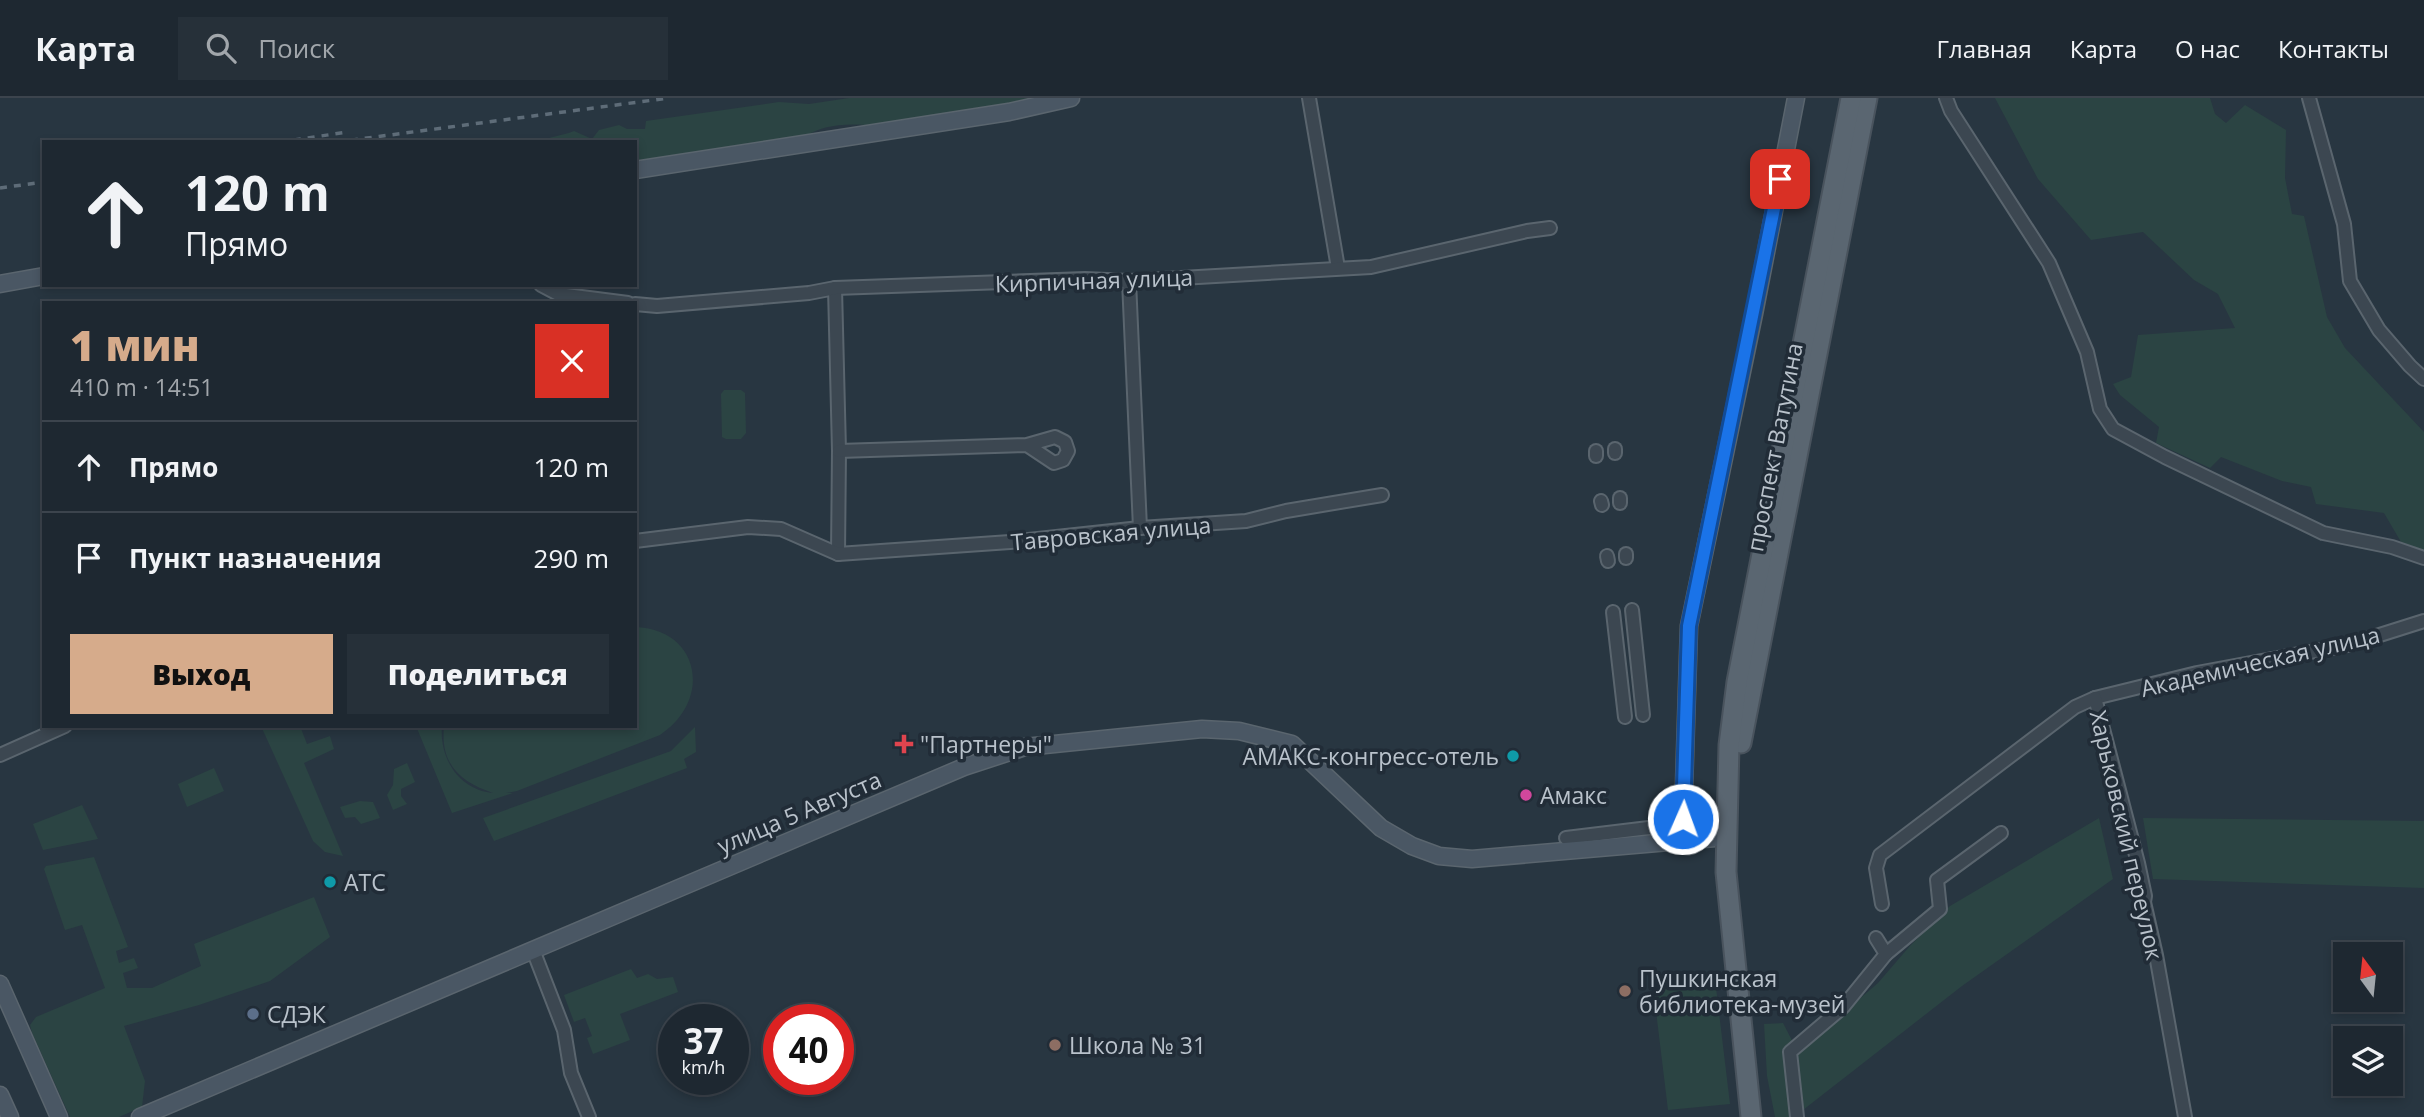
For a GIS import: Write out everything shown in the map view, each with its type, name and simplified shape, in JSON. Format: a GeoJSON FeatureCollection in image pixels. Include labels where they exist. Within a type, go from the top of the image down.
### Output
{"type":"FeatureCollection","features":[{"type":"Feature","properties":{"kind":"main road","name":"проспект Ватутина"},"geometry":{"type":"LineString","coordinates":[[1751,1117],[1726,872],[1729,745],[1737,681],[1851,98]]}},
{"type":"Feature","properties":{"kind":"main road","name":"проспект Ватутина"},"geometry":{"type":"LineString","coordinates":[[1727,806],[1867,98]]}},
{"type":"Feature","properties":{"kind":"street"},"geometry":{"type":"LineString","coordinates":[[637,170],[996,114],[1071,98]]}},
{"type":"Feature","properties":{"kind":"street"},"geometry":{"type":"LineString","coordinates":[[1309,98],[1338,268]]}},
{"type":"Feature","properties":{"kind":"street"},"geometry":{"type":"LineString","coordinates":[[1566,838],[1633,827],[1667,831],[1683,819],[1689,626],[1796,98]]}},
{"type":"Feature","properties":{"kind":"street"},"geometry":{"type":"LineString","coordinates":[[1946,98],[1951,111],[2049,262],[2087,352],[2100,409],[2113,429],[2323,533],[2392,547],[2424,558]]}},
{"type":"Feature","properties":{"kind":"street"},"geometry":{"type":"LineString","coordinates":[[2309,98],[2344,224],[2350,281],[2379,330],[2424,379]]}},
{"type":"Feature","properties":{"kind":"street","name":"Кирпичная улица"},"geometry":{"type":"LineString","coordinates":[[637,304],[657,306],[809,293],[835,288],[1085,279],[1129,281],[1371,267],[1550,228]]}},
{"type":"Feature","properties":{"kind":"street"},"geometry":{"type":"LineString","coordinates":[[0,284],[42,276]]}},
{"type":"Feature","properties":{"kind":"street"},"geometry":{"type":"LineString","coordinates":[[1129,281],[1140,528]]}},
{"type":"Feature","properties":{"kind":"street"},"geometry":{"type":"LineString","coordinates":[[545,287],[558,294],[612,301]]}},
{"type":"Feature","properties":{"kind":"street"},"geometry":{"type":"LineString","coordinates":[[637,541],[748,527],[781,529],[838,554],[839,452],[835,288]]}},
{"type":"Feature","properties":{"kind":"street"},"geometry":{"type":"LineString","coordinates":[[839,452],[1027,445]]}},
{"type":"Feature","properties":{"kind":"street","name":"Тавровская улица"},"geometry":{"type":"LineString","coordinates":[[838,554],[1246,521],[1286,511],[1382,495]]}},
{"type":"Feature","properties":{"kind":"street"},"geometry":{"type":"LineString","coordinates":[[1632,610],[1643,715]]}},
{"type":"Feature","properties":{"kind":"street"},"geometry":{"type":"LineString","coordinates":[[1613,612],[1625,717]]}},
{"type":"Feature","properties":{"kind":"street","name":"Академическая улица"},"geometry":{"type":"LineString","coordinates":[[2095,698],[2197,673],[2348,645],[2424,621]]}},
{"type":"Feature","properties":{"kind":"street","name":"Харьковский переулок"},"geometry":{"type":"LineString","coordinates":[[1882,904],[1876,867],[1880,855],[2065,715],[2095,698],[2138,863],[2185,1117]]}},
{"type":"Feature","properties":{"kind":"street"},"geometry":{"type":"LineString","coordinates":[[0,755],[61,728]]}},
{"type":"Feature","properties":{"kind":"street","name":"улица 5 Августа"},"geometry":{"type":"LineString","coordinates":[[140,1117],[964,767],[1025,747],[1202,730],[1239,731],[1292,744],[1381,828],[1412,846],[1439,856],[1472,859],[1667,831],[1727,837]]}},
{"type":"Feature","properties":{"kind":"street"},"geometry":{"type":"LineString","coordinates":[[1797,1117],[1790,1052],[1843,1007],[1886,954],[1940,909],[1937,880],[2001,833]]}},
{"type":"Feature","properties":{"kind":"street"},"geometry":{"type":"LineString","coordinates":[[1876,938],[1886,954]]}},
{"type":"Feature","properties":{"kind":"street"},"geometry":{"type":"LineString","coordinates":[[533,950],[564,1030],[571,1073],[589,1117]]}},
{"type":"Feature","properties":{"kind":"street"},"geometry":{"type":"LineString","coordinates":[[0,984],[59,1117]]}},
{"type":"Feature","properties":{"kind":"street"},"geometry":{"type":"LineString","coordinates":[[0,1096],[9,1117]]}},
{"type":"Feature","properties":{"kind":"green space"},"geometry":{"type":"Polygon","coordinates":[[[849,98],[1044,98],[1045,101],[876,126],[837,125],[818,130],[802,139],[637,166],[637,140],[543,140],[574,131],[592,139],[599,130],[619,125],[627,129],[645,129],[646,121],[779,102],[809,104],[849,98]]]}},
{"type":"Feature","properties":{"kind":"green space"},"geometry":{"type":"Polygon","coordinates":[[[1995,98],[2210,98],[2215,114],[2226,123],[2245,105],[2286,130],[2285,178],[2292,214],[2304,216],[2327,317],[2345,348],[2424,432],[2424,550],[2401,542],[2384,513],[2316,504],[2311,487],[2282,481],[2221,457],[2210,468],[2156,443],[2159,427],[2120,395],[2113,384],[2131,377],[2138,335],[2235,328],[2218,294],[2194,280],[2143,232],[2091,240],[2038,179],[1995,98]]]}},
{"type":"Feature","properties":{"kind":"green space"},"geometry":{"type":"Polygon","coordinates":[[[724,390],[741,390],[745,393],[746,433],[741,439],[722,437],[721,394],[724,390]]]}},
{"type":"Feature","properties":{"kind":"green space"},"geometry":{"type":"Polygon","coordinates":[[[637,627],[657,631],[674,640],[685,653],[692,669],[693,686],[688,704],[677,720],[660,735],[506,793],[513,793],[452,813],[417,728],[442,728],[444,750],[448,760],[461,779],[481,791],[493,793],[471,783],[455,770],[445,751],[444,728],[637,728],[637,627]]]}},
{"type":"Feature","properties":{"kind":"green space"},"geometry":{"type":"Polygon","coordinates":[[[695,727],[696,752],[684,759],[687,768],[494,841],[483,818],[671,751],[695,727]]]}},
{"type":"Feature","properties":{"kind":"green space"},"geometry":{"type":"Polygon","coordinates":[[[262,728],[301,728],[307,744],[330,736],[334,749],[304,763],[343,856],[325,852],[313,841],[262,728]]]}},
{"type":"Feature","properties":{"kind":"green space"},"geometry":{"type":"Polygon","coordinates":[[[407,763],[415,782],[401,789],[401,796],[407,804],[393,810],[387,795],[393,785],[394,769],[407,763]]]}},
{"type":"Feature","properties":{"kind":"green space"},"geometry":{"type":"Polygon","coordinates":[[[214,768],[224,791],[187,807],[178,784],[214,768]]]}},
{"type":"Feature","properties":{"kind":"green space"},"geometry":{"type":"Polygon","coordinates":[[[360,801],[373,802],[380,818],[361,824],[355,817],[345,818],[340,807],[360,801]]]}},
{"type":"Feature","properties":{"kind":"green space"},"geometry":{"type":"Polygon","coordinates":[[[82,805],[98,839],[43,850],[33,824],[82,805]]]}},
{"type":"Feature","properties":{"kind":"green space"},"geometry":{"type":"Polygon","coordinates":[[[2099,818],[2113,879],[1962,986],[1803,1110],[1803,1117],[1775,1117],[1767,1076],[1764,1024],[1783,1023],[1798,1052],[1878,983],[1950,906],[2099,818]]]}},
{"type":"Feature","properties":{"kind":"green space"},"geometry":{"type":"Polygon","coordinates":[[[2143,818],[2424,821],[2424,888],[2153,879],[2143,818]]]}},
{"type":"Feature","properties":{"kind":"green space"},"geometry":{"type":"Polygon","coordinates":[[[94,857],[128,947],[116,951],[119,963],[134,958],[138,968],[123,973],[127,988],[152,988],[201,966],[194,944],[314,897],[330,937],[270,981],[124,1026],[145,1081],[142,1107],[119,1117],[70,1117],[30,1025],[36,1017],[105,988],[82,925],[65,930],[44,869],[46,866],[94,857]]]}},
{"type":"Feature","properties":{"kind":"green space"},"geometry":{"type":"Polygon","coordinates":[[[631,969],[637,978],[648,974],[657,979],[673,977],[678,992],[620,1014],[630,1040],[593,1054],[587,1038],[592,1036],[585,1018],[574,1022],[564,995],[631,969]]]}},
{"type":"Feature","properties":{"kind":"green space"},"geometry":{"type":"Polygon","coordinates":[[[1714,971],[1730,1104],[1668,1110],[1652,978],[1714,971]]]}},
{"type":"Feature","properties":{"kind":"railway"},"geometry":{"type":"LineString","coordinates":[[352,140],[669,98]]}},
{"type":"Feature","properties":{"kind":"railway"},"geometry":{"type":"LineString","coordinates":[[294,140],[348,132]]}},
{"type":"Feature","properties":{"kind":"railway"},"geometry":{"type":"LineString","coordinates":[[0,188],[42,182]]}},
{"type":"Feature","properties":{"kind":"place","name":"\"Партнеры\""},"geometry":{"type":"Point","coordinates":[904,744]}},
{"type":"Feature","properties":{"kind":"place","name":"АМАКС-конгресс-отель"},"geometry":{"type":"Point","coordinates":[1513,756]}},
{"type":"Feature","properties":{"kind":"place","name":"Амакс"},"geometry":{"type":"Point","coordinates":[1526,795]}},
{"type":"Feature","properties":{"kind":"place","name":"АТС"},"geometry":{"type":"Point","coordinates":[330,882]}},
{"type":"Feature","properties":{"kind":"place","name":"Пушкинская библиотека-музей"},"geometry":{"type":"Point","coordinates":[1625,991]}},
{"type":"Feature","properties":{"kind":"place","name":"СДЭК"},"geometry":{"type":"Point","coordinates":[253,1014]}},
{"type":"Feature","properties":{"kind":"place","name":"Школа № 31"},"geometry":{"type":"Point","coordinates":[1055,1045]}},
{"type":"Feature","properties":{"kind":"route"},"geometry":{"type":"LineString","coordinates":[[1683,819],[1689,626],[1780,179]]}}]}
